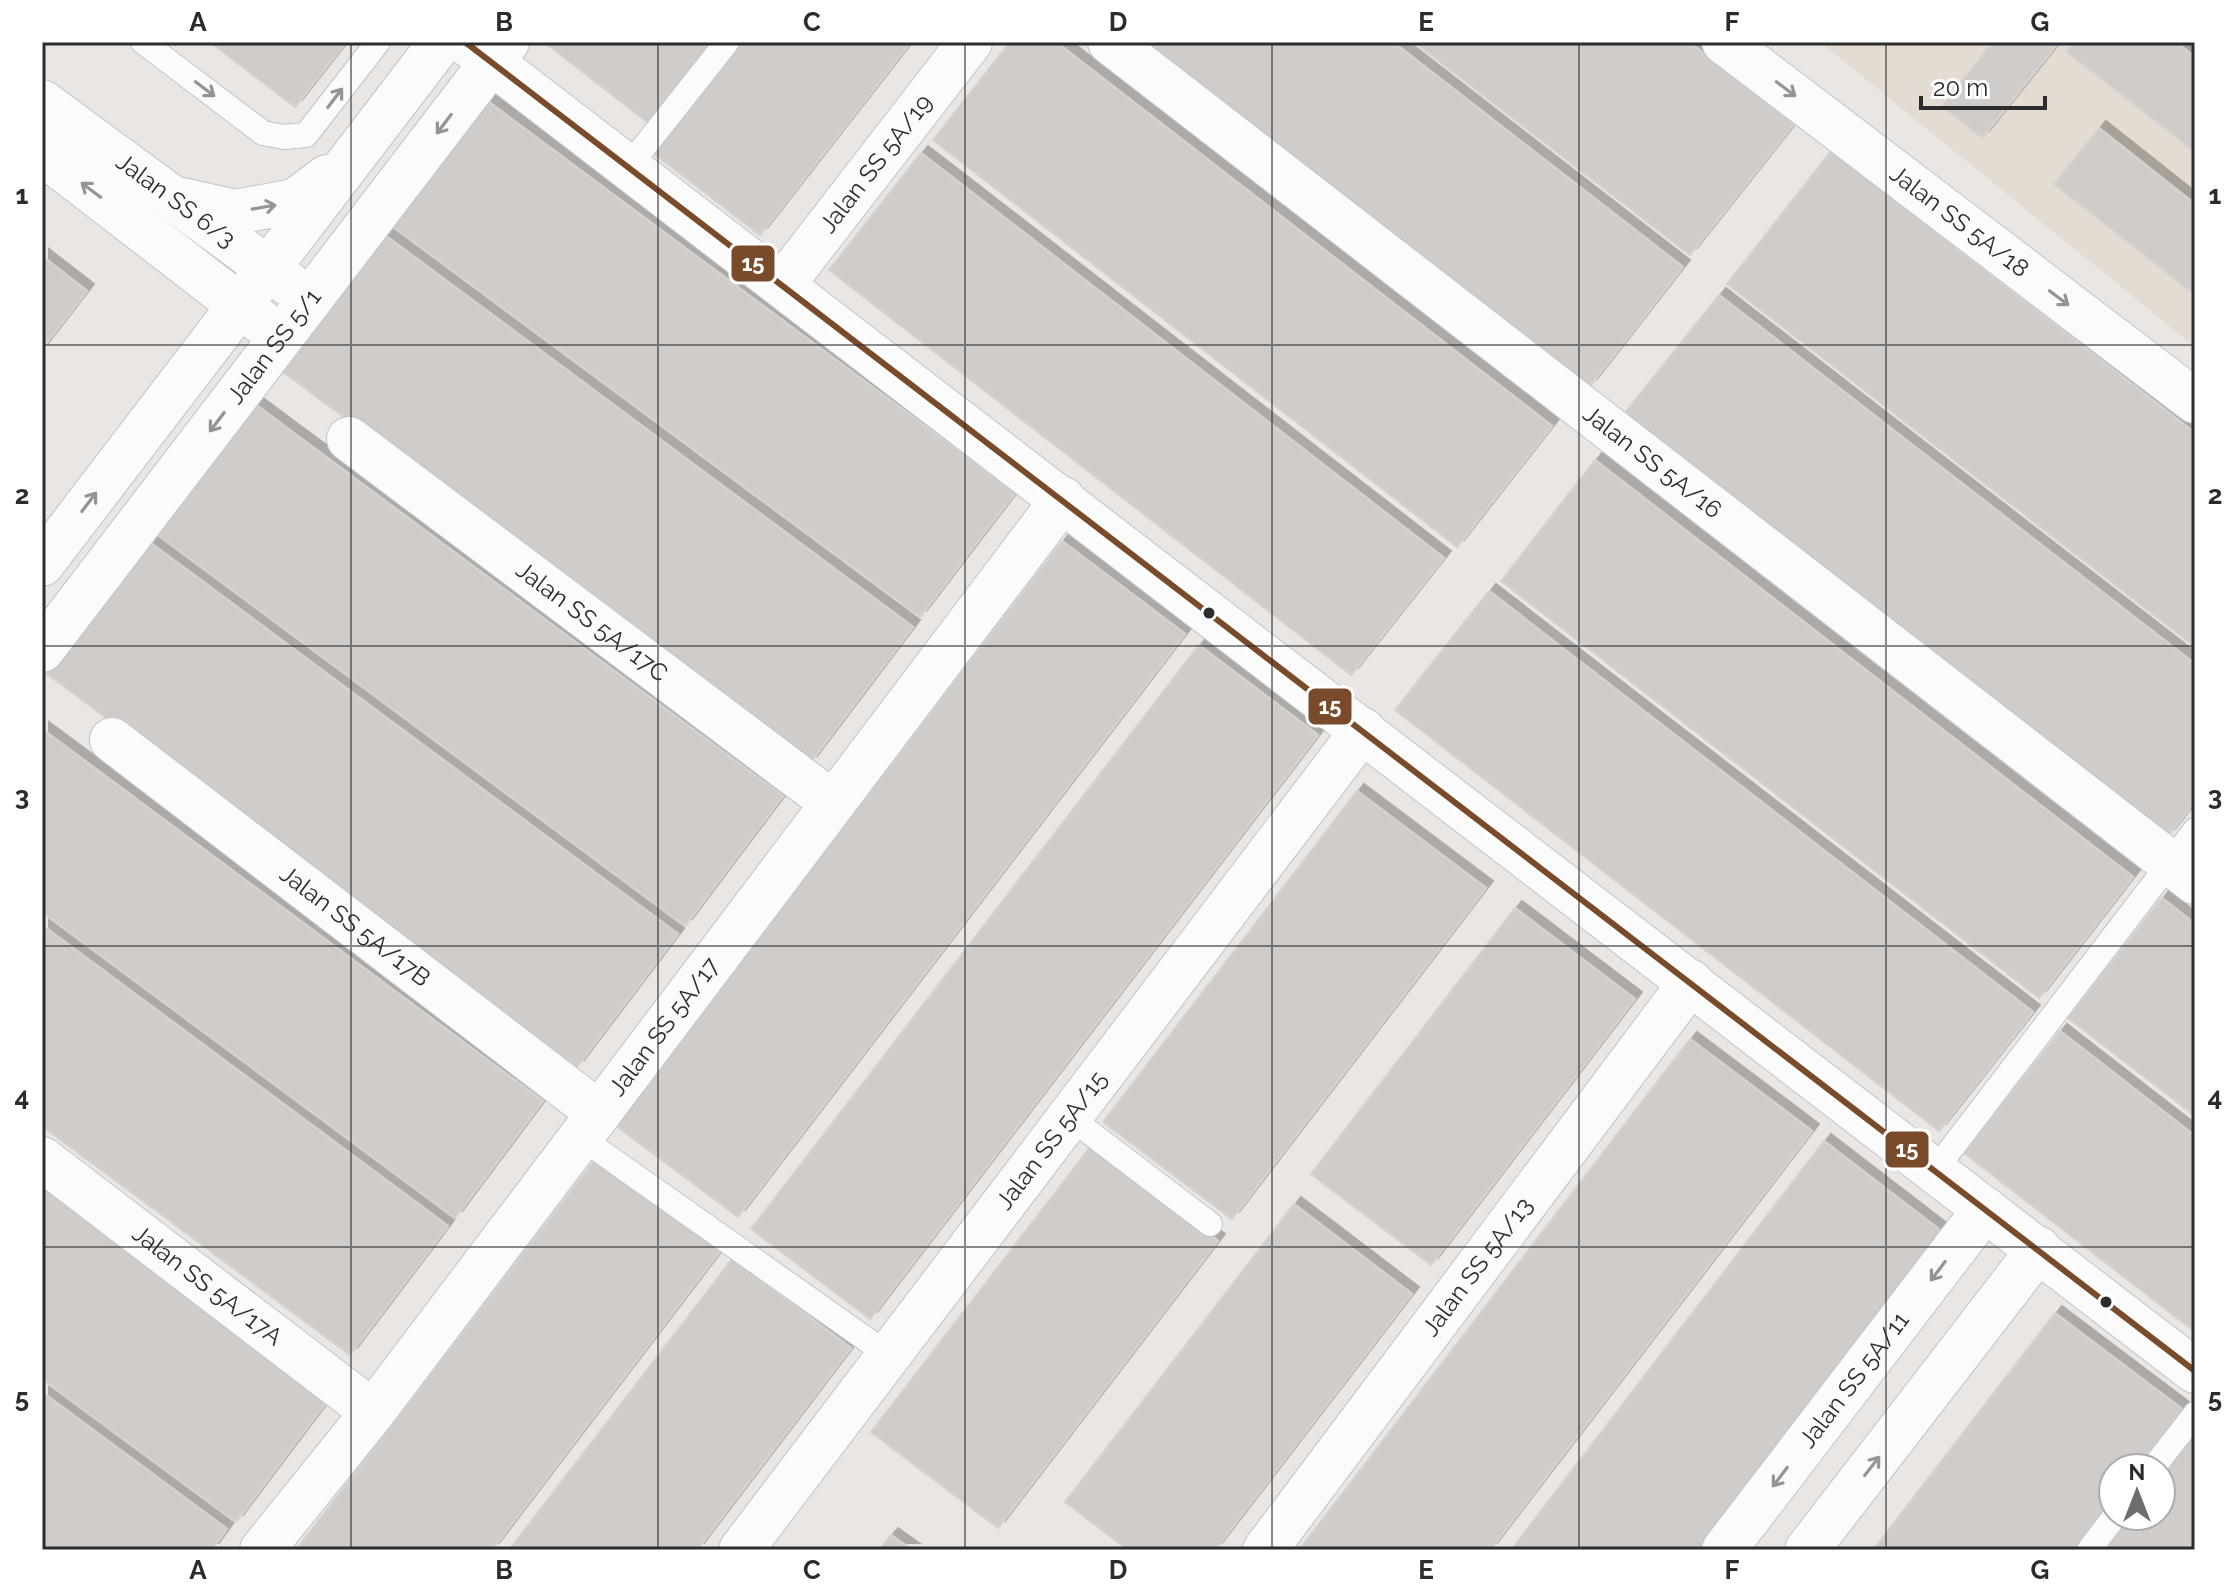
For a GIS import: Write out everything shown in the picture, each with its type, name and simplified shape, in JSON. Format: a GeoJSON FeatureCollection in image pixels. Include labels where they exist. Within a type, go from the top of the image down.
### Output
{"type":"FeatureCollection","features":[{"type":"Feature","properties":{"kind":"street"},"geometry":{"type":"LineString","coordinates":[[42,564],[441,42]]}},
{"type":"Feature","properties":{"kind":"street","name":"Jalan SS 5A/19"},"geometry":{"type":"LineString","coordinates":[[783,284],[970,42]]}},
{"type":"Feature","properties":{"kind":"street","name":"Jalan SS 5A/16"},"geometry":{"type":"LineString","coordinates":[[1110,42],[2187,858]]}},
{"type":"Feature","properties":{"kind":"street","name":"Jalan SS 5A/18"},"geometry":{"type":"LineString","coordinates":[[1724,42],[2195,401]]}},
{"type":"Feature","properties":{"kind":"street"},"geometry":{"type":"LineString","coordinates":[[488,49],[629,166],[2195,1371]]}},
{"type":"Feature","properties":{"kind":"street","name":"Jalan SS 5/1"},"geometry":{"type":"LineString","coordinates":[[42,650],[311,299],[488,49]]}},
{"type":"Feature","properties":{"kind":"street","name":"Jalan SS 6/3"},"geometry":{"type":"LineString","coordinates":[[42,102],[239,305],[281,338]]}},
{"type":"Feature","properties":{"kind":"street","name":"Jalan SS 6/3"},"geometry":{"type":"LineString","coordinates":[[42,153],[267,268],[311,299]]}},
{"type":"Feature","properties":{"kind":"street"},"geometry":{"type":"LineString","coordinates":[[180,382],[194,314],[150,210],[203,208],[235,212],[295,201],[352,158]]}},
{"type":"Feature","properties":{"kind":"street","name":"Jalan SS 5A/17C"},"geometry":{"type":"LineString","coordinates":[[349,439],[833,803]]}},
{"type":"Feature","properties":{"kind":"street","name":"Jalan SS 5A/17"},"geometry":{"type":"LineString","coordinates":[[262,1550],[373,1412],[1063,499]]}},
{"type":"Feature","properties":{"kind":"street","name":"Jalan SS 5A/15"},"geometry":{"type":"LineString","coordinates":[[741,1550],[1363,730]]}},
{"type":"Feature","properties":{"kind":"street","name":"Jalan SS 5A/17B"},"geometry":{"type":"LineString","coordinates":[[112,740],[590,1125]]}},
{"type":"Feature","properties":{"kind":"street","name":"Jalan SS 5A/13"},"geometry":{"type":"LineString","coordinates":[[1265,1550],[1691,982]]}},
{"type":"Feature","properties":{"kind":"street","name":"Jalan SS 5A/17A"},"geometry":{"type":"LineString","coordinates":[[42,1159],[373,1412]]}},
{"type":"Feature","properties":{"kind":"street","name":"Jalan SS 5A/11"},"geometry":{"type":"LineString","coordinates":[[1724,1550],[1985,1209]]}},
{"type":"Feature","properties":{"kind":"street"},"geometry":{"type":"LineString","coordinates":[[1807,1550],[2039,1249]]}},
{"type":"Feature","properties":{"kind":"lane"},"geometry":{"type":"LineString","coordinates":[[143,42],[263,133],[284,137],[306,135],[378,42]]}},
{"type":"Feature","properties":{"kind":"lane"},"geometry":{"type":"LineString","coordinates":[[629,166],[727,42]]}},
{"type":"Feature","properties":{"kind":"lane"},"geometry":{"type":"LineString","coordinates":[[1935,1170],[2187,858]]}},
{"type":"Feature","properties":{"kind":"lane"},"geometry":{"type":"LineString","coordinates":[[1068,1116],[1210,1224]]}},
{"type":"Feature","properties":{"kind":"lane"},"geometry":{"type":"LineString","coordinates":[[590,1125],[887,1354]]}},
{"type":"Feature","properties":{"kind":"lane"},"geometry":{"type":"LineString","coordinates":[[2165,1452],[2195,1414]]}},
{"type":"Feature","properties":{"kind":"lane"},"geometry":{"type":"LineString","coordinates":[[2089,1550],[2103,1532]]}},
{"type":"Feature","properties":{"kind":"shaded area"},"geometry":{"type":"Polygon","coordinates":[[[1820,42],[2195,42],[2195,347],[1820,42]]]}},
{"type":"Feature","properties":{"kind":"building"},"geometry":{"type":"Polygon","coordinates":[[[210,42],[346,42],[295,107],[210,42]]]}},
{"type":"Feature","properties":{"kind":"building"},"geometry":{"type":"Polygon","coordinates":[[[544,42],[716,42],[651,125],[544,42]]]}},
{"type":"Feature","properties":{"kind":"building"},"geometry":{"type":"Polygon","coordinates":[[[739,42],[911,42],[760,235],[652,152],[739,42]]]}},
{"type":"Feature","properties":{"kind":"building"},"geometry":{"type":"Polygon","coordinates":[[[1010,42],[1056,42],[1552,426],[1457,547],[933,140],[1010,42]]]}},
{"type":"Feature","properties":{"kind":"building"},"geometry":{"type":"Polygon","coordinates":[[[1145,42],[1393,42],[1683,267],[1590,386],[1145,42]]]}},
{"type":"Feature","properties":{"kind":"building"},"geometry":{"type":"Polygon","coordinates":[[[1414,42],[1689,42],[1794,124],[1690,255],[1414,42]]]}},
{"type":"Feature","properties":{"kind":"building"},"geometry":{"type":"Polygon","coordinates":[[[1993,42],[2059,42],[1982,138],[1942,106],[1993,42]]]}},
{"type":"Feature","properties":{"kind":"building"},"geometry":{"type":"Polygon","coordinates":[[[2073,42],[2176,42],[2195,57],[2195,152],[2066,51],[2073,42]]]}},
{"type":"Feature","properties":{"kind":"building"},"geometry":{"type":"Polygon","coordinates":[[[482,97],[1015,493],[920,617],[388,223],[482,97]]]}},
{"type":"Feature","properties":{"kind":"building"},"geometry":{"type":"Polygon","coordinates":[[[2099,128],[2195,204],[2195,295],[2054,184],[2099,128]]]}},
{"type":"Feature","properties":{"kind":"building"},"geometry":{"type":"Polygon","coordinates":[[[1831,151],[2195,433],[2195,647],[1727,284],[1831,151]]]}},
{"type":"Feature","properties":{"kind":"building"},"geometry":{"type":"Polygon","coordinates":[[[921,153],[1444,558],[1351,675],[829,270],[921,153]]]}},
{"type":"Feature","properties":{"kind":"building"},"geometry":{"type":"Polygon","coordinates":[[[382,233],[913,627],[810,763],[279,369],[382,233]]]}},
{"type":"Feature","properties":{"kind":"building"},"geometry":{"type":"Polygon","coordinates":[[[42,256],[87,291],[42,349],[42,256]]]}},
{"type":"Feature","properties":{"kind":"building"},"geometry":{"type":"Polygon","coordinates":[[[1719,295],[2195,664],[2195,802],[2168,836],[1624,414],[1719,295]]]}},
{"type":"Feature","properties":{"kind":"building"},"geometry":{"type":"Polygon","coordinates":[[[252,402],[783,796],[685,926],[154,532],[252,402]]]}},
{"type":"Feature","properties":{"kind":"building"},"geometry":{"type":"Polygon","coordinates":[[[1595,460],[2133,877],[2039,998],[1501,581],[1595,460]]]}},
{"type":"Feature","properties":{"kind":"building"},"geometry":{"type":"Polygon","coordinates":[[[148,541],[678,934],[577,1067],[47,674],[148,541]]]}},
{"type":"Feature","properties":{"kind":"building"},"geometry":{"type":"Polygon","coordinates":[[[1062,541],[1185,634],[738,1217],[615,1125],[1062,541]]]}},
{"type":"Feature","properties":{"kind":"building"},"geometry":{"type":"Polygon","coordinates":[[[1489,591],[2033,1012],[1939,1131],[1395,710],[1489,591]]]}},
{"type":"Feature","properties":{"kind":"building"},"geometry":{"type":"Polygon","coordinates":[[[1199,645],[1318,735],[870,1319],[751,1229],[1199,645]]]}},
{"type":"Feature","properties":{"kind":"building"},"geometry":{"type":"Polygon","coordinates":[[[42,729],[543,1101],[455,1218],[42,912],[42,729]]]}},
{"type":"Feature","properties":{"kind":"building"},"geometry":{"type":"Polygon","coordinates":[[[1357,791],[1486,888],[1232,1219],[1103,1122],[1357,791]]]}},
{"type":"Feature","properties":{"kind":"building"},"geometry":{"type":"Polygon","coordinates":[[[2162,898],[2195,924],[2195,1116],[2068,1018],[2162,898]]]}},
{"type":"Feature","properties":{"kind":"building"},"geometry":{"type":"Polygon","coordinates":[[[1515,908],[1635,999],[1431,1265],[1311,1174],[1515,908]]]}},
{"type":"Feature","properties":{"kind":"building"},"geometry":{"type":"Polygon","coordinates":[[[42,925],[448,1226],[350,1355],[42,1126],[42,925]]]}},
{"type":"Feature","properties":{"kind":"building"},"geometry":{"type":"Polygon","coordinates":[[[2060,1031],[2195,1136],[2195,1332],[1964,1153],[2060,1031]]]}},
{"type":"Feature","properties":{"kind":"building"},"geometry":{"type":"Polygon","coordinates":[[[1690,1039],[1812,1131],[1490,1550],[1299,1550],[1690,1039]]]}},
{"type":"Feature","properties":{"kind":"building"},"geometry":{"type":"Polygon","coordinates":[[[1824,1141],[1945,1234],[1703,1550],[1511,1550],[1824,1141]]]}},
{"type":"Feature","properties":{"kind":"building"},"geometry":{"type":"Polygon","coordinates":[[[1091,1146],[1218,1241],[998,1528],[871,1432],[1091,1146]]]}},
{"type":"Feature","properties":{"kind":"building"},"geometry":{"type":"Polygon","coordinates":[[[597,1157],[721,1250],[492,1550],[296,1550],[597,1157]]]}},
{"type":"Feature","properties":{"kind":"building"},"geometry":{"type":"Polygon","coordinates":[[[42,1182],[331,1396],[236,1522],[42,1379],[42,1182]]]}},
{"type":"Feature","properties":{"kind":"building"},"geometry":{"type":"Polygon","coordinates":[[[1294,1204],[1412,1294],[1215,1550],[1128,1550],[1065,1502],[1294,1204]]]}},
{"type":"Feature","properties":{"kind":"building"},"geometry":{"type":"Polygon","coordinates":[[[732,1259],[851,1348],[697,1550],[509,1550],[732,1259]]]}},
{"type":"Feature","properties":{"kind":"building"},"geometry":{"type":"Polygon","coordinates":[[[2055,1313],[2182,1409],[2149,1452],[2097,1452],[2097,1520],[2074,1550],[1873,1550],[2055,1313]]]}},
{"type":"Feature","properties":{"kind":"building"},"geometry":{"type":"Polygon","coordinates":[[[42,1392],[227,1529],[212,1550],[42,1550],[42,1392]]]}},
{"type":"Feature","properties":{"kind":"building"},"geometry":{"type":"Polygon","coordinates":[[[2195,1433],[2195,1550],[2105,1550],[2119,1532],[2177,1532],[2177,1456],[2195,1433]]]}},
{"type":"Feature","properties":{"kind":"building"},"geometry":{"type":"Polygon","coordinates":[[[891,1535],[912,1550],[879,1550],[891,1535]]]}},
{"type":"Feature","properties":{"kind":"transit line","name":"15"},"geometry":{"type":"LineString","coordinates":[[465,42],[2195,1371]]}}]}
